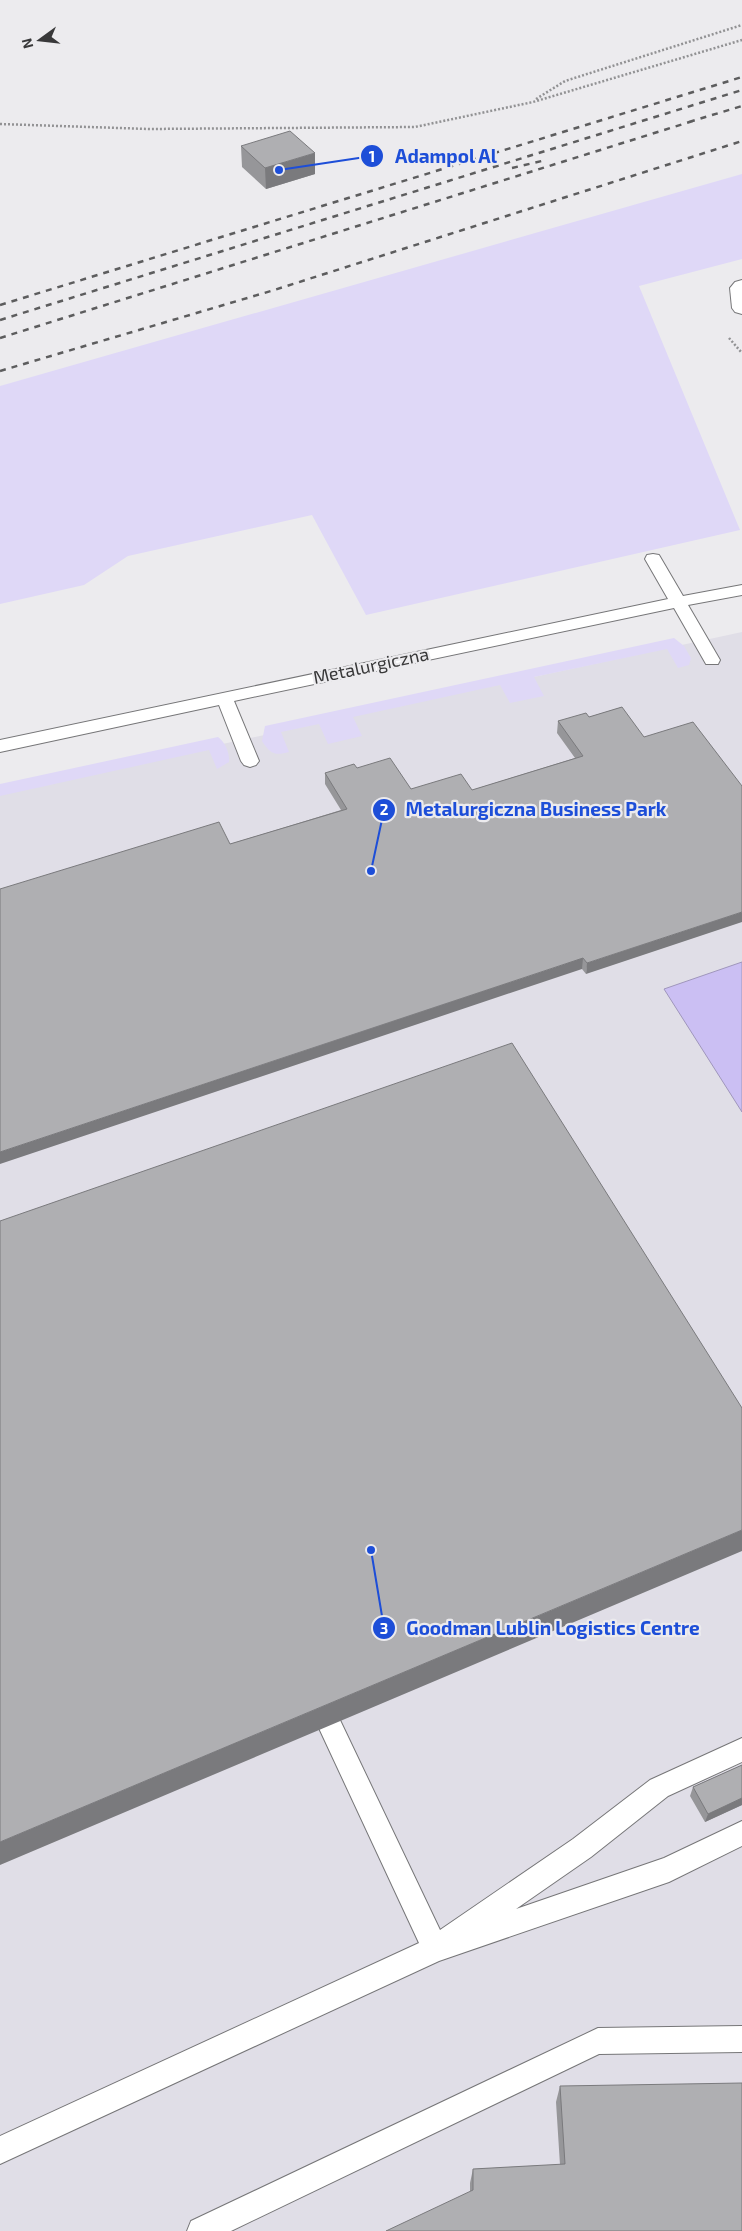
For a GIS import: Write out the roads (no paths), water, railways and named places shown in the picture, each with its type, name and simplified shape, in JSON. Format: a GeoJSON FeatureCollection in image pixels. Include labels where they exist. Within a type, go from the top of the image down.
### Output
{"type":"FeatureCollection","features":[{"type":"Feature","properties":{"kind":"street"},"geometry":{"type":"LineString","coordinates":[[742,286],[740,288],[742,308]]}},
{"type":"Feature","properties":{"kind":"lane"},"geometry":{"type":"LineString","coordinates":[[653,559],[712,660]]}},
{"type":"Feature","properties":{"kind":"lane","name":"Metalurgiczna"},"geometry":{"type":"LineString","coordinates":[[0,746],[678,601],[742,590]]}},
{"type":"Feature","properties":{"kind":"lane"},"geometry":{"type":"LineString","coordinates":[[224,697],[250,761]]}},
{"type":"Feature","properties":{"kind":"lane"},"geometry":{"type":"LineString","coordinates":[[330,1726],[435,1949]]}},
{"type":"Feature","properties":{"kind":"lane"},"geometry":{"type":"LineString","coordinates":[[435,1949],[582,1848],[659,1788],[742,1750]]}},
{"type":"Feature","properties":{"kind":"lane"},"geometry":{"type":"LineString","coordinates":[[0,2150],[435,1949],[668,1869],[742,1833]]}},
{"type":"Feature","properties":{"kind":"lane"},"geometry":{"type":"LineString","coordinates":[[201,2231],[598,2041],[742,2039]]}},
{"type":"Feature","properties":{"kind":"railway"},"geometry":{"type":"LineString","coordinates":[[0,305],[742,77]]}},
{"type":"Feature","properties":{"kind":"railway"},"geometry":{"type":"LineString","coordinates":[[0,320],[742,90]]}},
{"type":"Feature","properties":{"kind":"railway"},"geometry":{"type":"LineString","coordinates":[[689,122],[742,106]]}},
{"type":"Feature","properties":{"kind":"railway"},"geometry":{"type":"LineString","coordinates":[[0,338],[696,120]]}},
{"type":"Feature","properties":{"kind":"railway"},"geometry":{"type":"LineString","coordinates":[[0,371],[271,291],[742,141]]}},
{"type":"Feature","properties":{"kind":"railway"},"geometry":{"type":"LineString","coordinates":[[512,168],[546,160]]}},
{"type":"Feature","properties":{"kind":"place","name":"Adampol Al"},"geometry":{"type":"Point","coordinates":[279,170]}},
{"type":"Feature","properties":{"kind":"place","name":"Metalurgiczna Business Park"},"geometry":{"type":"Point","coordinates":[371,871]}},
{"type":"Feature","properties":{"kind":"place","name":"Goodman Lublin Logistics Centre"},"geometry":{"type":"Point","coordinates":[371,1550]}}]}
